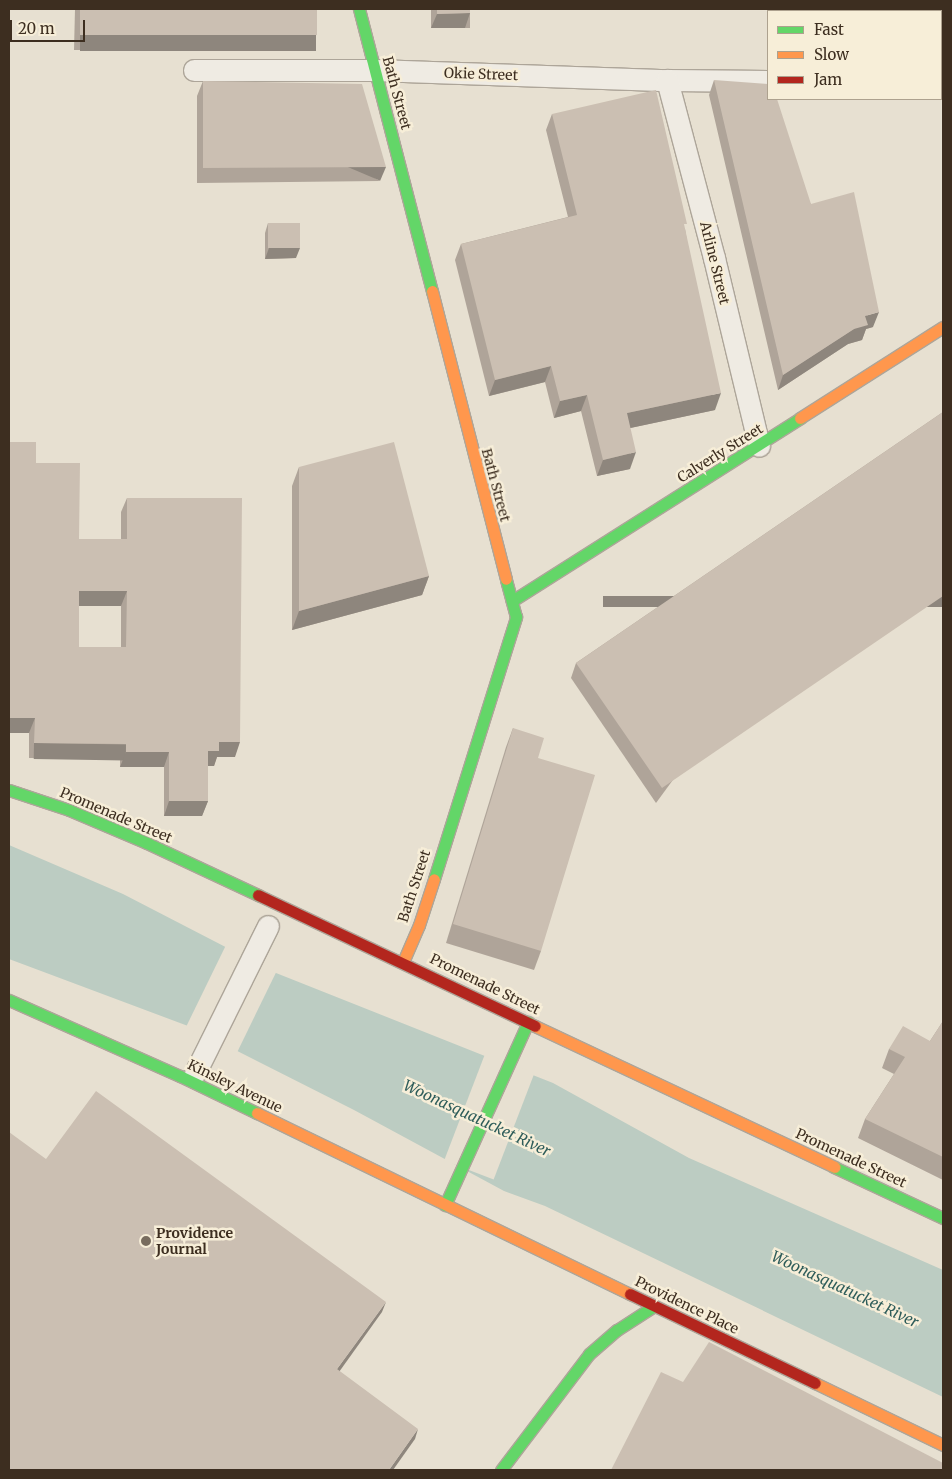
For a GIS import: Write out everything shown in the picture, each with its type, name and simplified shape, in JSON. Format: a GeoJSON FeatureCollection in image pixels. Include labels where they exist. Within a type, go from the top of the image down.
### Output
{"type":"FeatureCollection","features":[{"type":"Feature","properties":{"kind":"main road","name":"Bath Street"},"geometry":{"type":"LineString","coordinates":[[359,9],[415,219],[460,408],[516,617],[419,925],[403,962]]}},
{"type":"Feature","properties":{"kind":"main road","name":"Calverly Street"},"geometry":{"type":"LineString","coordinates":[[512,601],[760,446],[943,327]]}},
{"type":"Feature","properties":{"kind":"main road","name":"Promenade Street"},"geometry":{"type":"LineString","coordinates":[[9,790],[69,810],[147,843],[943,1218]]}},
{"type":"Feature","properties":{"kind":"main road","name":"Kinsley Avenue"},"geometry":{"type":"LineString","coordinates":[[9,1000],[180,1076],[445,1205]]}},
{"type":"Feature","properties":{"kind":"main road"},"geometry":{"type":"LineString","coordinates":[[445,1205],[528,1022]]}},
{"type":"Feature","properties":{"kind":"main road","name":"Providence Place"},"geometry":{"type":"LineString","coordinates":[[445,1205],[943,1445]]}},
{"type":"Feature","properties":{"kind":"main road"},"geometry":{"type":"LineString","coordinates":[[501,1470],[589,1354],[617,1330],[654,1306]]}},
{"type":"Feature","properties":{"kind":"street","name":"Okie Street"},"geometry":{"type":"LineString","coordinates":[[194,70],[375,70],[767,82]]}},
{"type":"Feature","properties":{"kind":"street","name":"Arline Street"},"geometry":{"type":"LineString","coordinates":[[667,80],[714,258],[760,446]]}},
{"type":"Feature","properties":{"kind":"street"},"geometry":{"type":"LineString","coordinates":[[195,1073],[264,934]]}},
{"type":"Feature","properties":{"kind":"water","name":"Woonasquatucket River"},"geometry":{"type":"Polygon","coordinates":[[[9,845],[123,894],[276,973],[553,1083],[689,1158],[943,1270],[943,1397],[545,1206],[504,1191],[354,1110],[188,1026],[9,959],[9,845]]]}},
{"type":"Feature","properties":{"kind":"pier"},"geometry":{"type":"Polygon","coordinates":[[[226,945],[277,970],[237,1053],[186,1028],[226,945]]]}},
{"type":"Feature","properties":{"kind":"pier"},"geometry":{"type":"Polygon","coordinates":[[[485,1054],[534,1073],[494,1179],[444,1160],[485,1054]]]}},
{"type":"Feature","properties":{"kind":"building"},"geometry":{"type":"Polygon","coordinates":[[[80,9],[317,9],[317,35],[80,35],[80,9]]]}},
{"type":"Feature","properties":{"kind":"building"},"geometry":{"type":"Polygon","coordinates":[[[437,9],[470,9],[470,13],[437,14],[437,9]]]}},
{"type":"Feature","properties":{"kind":"building"},"geometry":{"type":"Polygon","coordinates":[[[714,80],[767,84],[767,100],[777,100],[811,204],[854,192],[879,312],[865,316],[868,325],[854,329],[783,375],[714,80]]]}},
{"type":"Feature","properties":{"kind":"building"},"geometry":{"type":"Polygon","coordinates":[[[203,81],[362,84],[386,167],[203,168],[203,81]]]}},
{"type":"Feature","properties":{"kind":"building"},"geometry":{"type":"Polygon","coordinates":[[[656,90],[687,224],[684,224],[721,393],[627,413],[636,452],[603,460],[587,395],[560,401],[551,366],[495,380],[461,244],[577,215],[552,114],[656,90]]]}},
{"type":"Feature","properties":{"kind":"building"},"geometry":{"type":"Polygon","coordinates":[[[268,223],[300,223],[300,248],[268,248],[268,223]]]}},
{"type":"Feature","properties":{"kind":"building"},"geometry":{"type":"Polygon","coordinates":[[[943,412],[943,596],[662,788],[576,663],[943,412]]]}},
{"type":"Feature","properties":{"kind":"building"},"geometry":{"type":"Polygon","coordinates":[[[9,442],[36,442],[36,463],[80,463],[79,539],[127,539],[127,498],[242,498],[240,742],[219,742],[219,751],[208,751],[208,801],[169,801],[169,752],[126,752],[126,744],[34,743],[35,718],[9,718],[9,442]],[[79,591],[79,647],[126,647],[127,591],[79,591]]]}},
{"type":"Feature","properties":{"kind":"building"},"geometry":{"type":"Polygon","coordinates":[[[394,442],[429,576],[299,611],[299,467],[394,442]]]}},
{"type":"Feature","properties":{"kind":"building"},"geometry":{"type":"Polygon","coordinates":[[[513,728],[544,738],[538,758],[595,775],[541,951],[453,924],[513,728]]]}},
{"type":"Feature","properties":{"kind":"building"},"geometry":{"type":"Polygon","coordinates":[[[943,1021],[943,1157],[865,1119],[905,1057],[889,1049],[903,1026],[930,1041],[943,1021]]]}},
{"type":"Feature","properties":{"kind":"building","name":"Providence Journal"},"geometry":{"type":"Polygon","coordinates":[[[96,1091],[386,1302],[337,1369],[418,1429],[389,1470],[9,1470],[9,1132],[46,1159],[96,1091]]]}},
{"type":"Feature","properties":{"kind":"building"},"geometry":{"type":"Polygon","coordinates":[[[709,1342],[943,1463],[943,1470],[611,1470],[661,1372],[683,1382],[709,1342]]]}},
{"type":"Feature","properties":{"kind":"traffic: fast"},"geometry":{"type":"LineString","coordinates":[[359,9],[432,291]]}},
{"type":"Feature","properties":{"kind":"traffic: fast"},"geometry":{"type":"LineString","coordinates":[[512,601],[800,418]]}},
{"type":"Feature","properties":{"kind":"traffic: fast"},"geometry":{"type":"LineString","coordinates":[[434,879],[516,617],[506,579]]}},
{"type":"Feature","properties":{"kind":"traffic: fast"},"geometry":{"type":"LineString","coordinates":[[9,790],[69,810],[147,843],[258,895]]}},
{"type":"Feature","properties":{"kind":"traffic: fast"},"geometry":{"type":"LineString","coordinates":[[9,1000],[180,1076],[257,1113]]}},
{"type":"Feature","properties":{"kind":"traffic: fast"},"geometry":{"type":"LineString","coordinates":[[445,1205],[528,1022]]}},
{"type":"Feature","properties":{"kind":"traffic: fast"},"geometry":{"type":"LineString","coordinates":[[834,1167],[943,1218]]}},
{"type":"Feature","properties":{"kind":"traffic: fast"},"geometry":{"type":"LineString","coordinates":[[501,1470],[589,1354],[617,1330],[654,1306]]}},
{"type":"Feature","properties":{"kind":"traffic: slow"},"geometry":{"type":"LineString","coordinates":[[432,291],[506,579]]}},
{"type":"Feature","properties":{"kind":"traffic: slow"},"geometry":{"type":"LineString","coordinates":[[800,418],[943,327]]}},
{"type":"Feature","properties":{"kind":"traffic: slow"},"geometry":{"type":"LineString","coordinates":[[403,962],[419,925],[434,879]]}},
{"type":"Feature","properties":{"kind":"traffic: slow"},"geometry":{"type":"LineString","coordinates":[[535,1026],[834,1167]]}},
{"type":"Feature","properties":{"kind":"traffic: slow"},"geometry":{"type":"LineString","coordinates":[[257,1113],[630,1294]]}},
{"type":"Feature","properties":{"kind":"traffic: slow"},"geometry":{"type":"LineString","coordinates":[[815,1383],[943,1445]]}},
{"type":"Feature","properties":{"kind":"traffic: jam"},"geometry":{"type":"LineString","coordinates":[[258,895],[535,1026]]}},
{"type":"Feature","properties":{"kind":"traffic: jam"},"geometry":{"type":"LineString","coordinates":[[630,1294],[815,1383]]}},
{"type":"Feature","properties":{"kind":"place","name":"Providence Journal"},"geometry":{"type":"Point","coordinates":[146,1241]}}]}
